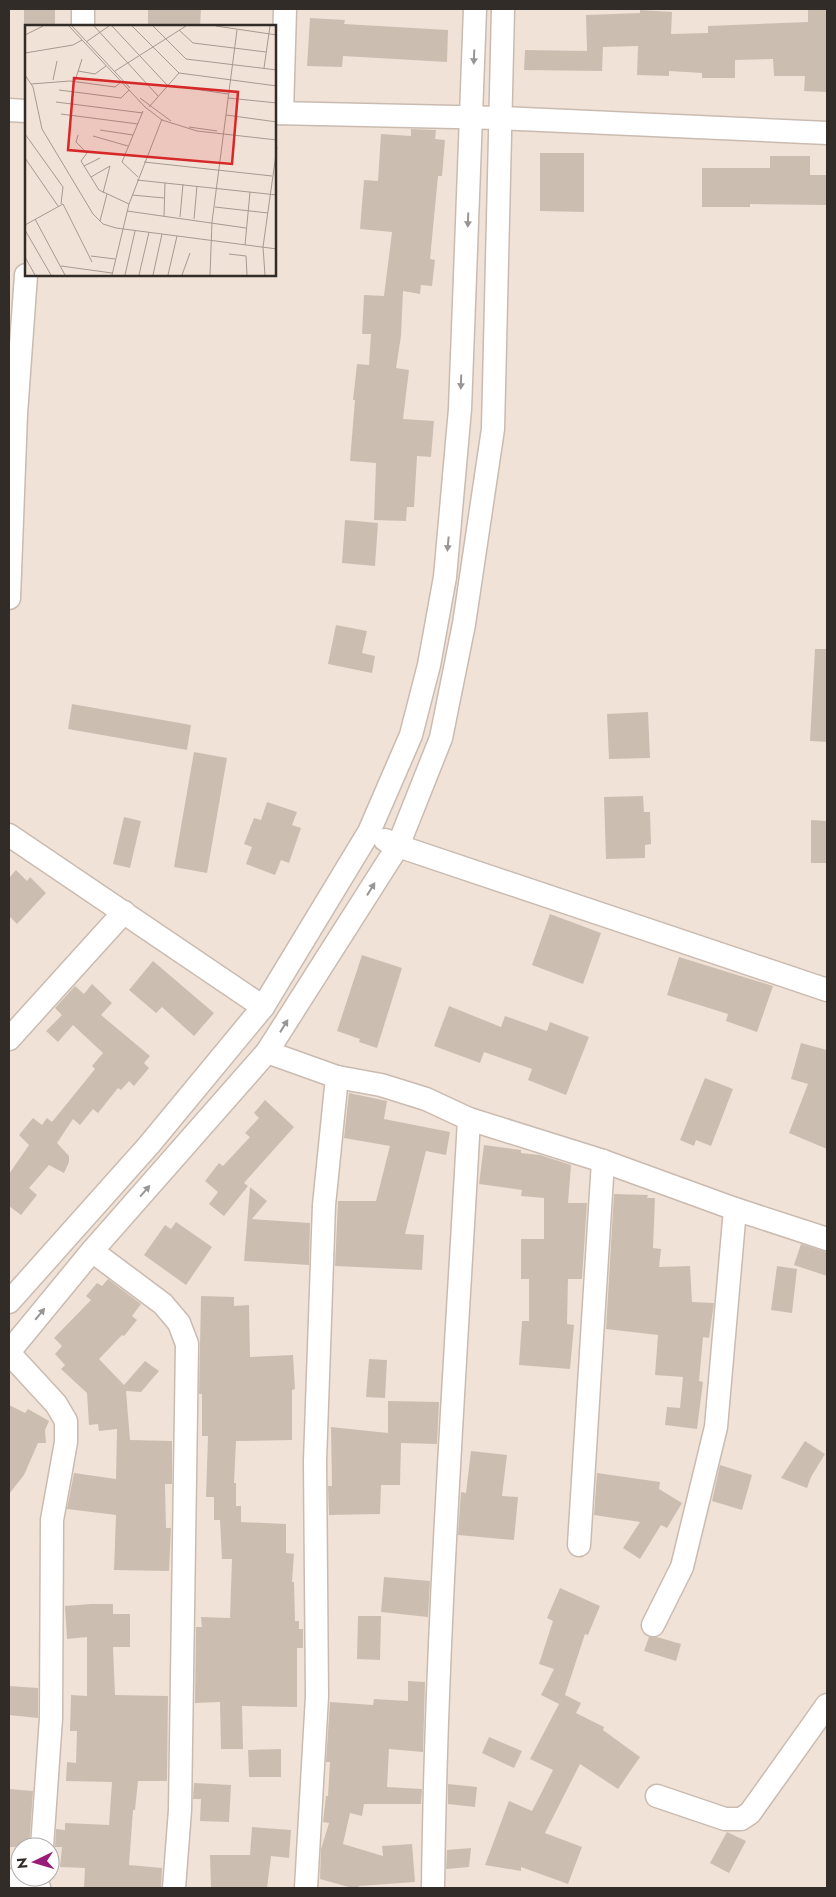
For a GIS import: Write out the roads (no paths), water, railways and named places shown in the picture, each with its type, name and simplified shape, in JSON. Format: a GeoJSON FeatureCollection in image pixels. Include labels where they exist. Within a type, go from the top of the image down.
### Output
{"type":"FeatureCollection","features":[{"type":"Feature","properties":{"kind":"street"},"geometry":{"type":"LineString","coordinates":[[83,9],[83,25]]}},
{"type":"Feature","properties":{"kind":"street"},"geometry":{"type":"LineString","coordinates":[[286,9],[278,113],[500,118],[827,132]]}},
{"type":"Feature","properties":{"kind":"street"},"geometry":{"type":"LineString","coordinates":[[9,1302],[149,1145],[263,1007],[369,832],[411,735],[429,665],[445,577],[460,409],[475,9]]}},
{"type":"Feature","properties":{"kind":"street"},"geometry":{"type":"LineString","coordinates":[[43,1837],[51,1718],[52,1520],[66,1442],[66,1421],[56,1404],[9,1352],[92,1251],[267,1052],[398,846],[441,738],[464,624],[493,429],[503,9]]}},
{"type":"Feature","properties":{"kind":"street"},"geometry":{"type":"LineString","coordinates":[[9,110],[25,111]]}},
{"type":"Feature","properties":{"kind":"street"},"geometry":{"type":"LineString","coordinates":[[9,598],[16,414],[26,276]]}},
{"type":"Feature","properties":{"kind":"street"},"geometry":{"type":"LineString","coordinates":[[369,832],[398,846],[827,990]]}},
{"type":"Feature","properties":{"kind":"street"},"geometry":{"type":"LineString","coordinates":[[9,835],[263,1007]]}},
{"type":"Feature","properties":{"kind":"street"},"geometry":{"type":"LineString","coordinates":[[9,1039],[124,912]]}},
{"type":"Feature","properties":{"kind":"street"},"geometry":{"type":"LineString","coordinates":[[267,1052],[337,1077],[381,1085],[426,1099],[469,1119],[603,1161],[827,1240]]}},
{"type":"Feature","properties":{"kind":"street"},"geometry":{"type":"LineString","coordinates":[[306,1888],[317,1696],[315,1461],[324,1205],[337,1077]]}},
{"type":"Feature","properties":{"kind":"street"},"geometry":{"type":"LineString","coordinates":[[434,1888],[434,1817],[445,1543],[469,1119]]}},
{"type":"Feature","properties":{"kind":"street"},"geometry":{"type":"LineString","coordinates":[[579,1545],[603,1161]]}},
{"type":"Feature","properties":{"kind":"street"},"geometry":{"type":"LineString","coordinates":[[653,1625],[682,1567],[716,1427],[735,1209]]}},
{"type":"Feature","properties":{"kind":"street"},"geometry":{"type":"LineString","coordinates":[[92,1251],[163,1304],[179,1323],[187,1344],[180,1810],[174,1888]]}},
{"type":"Feature","properties":{"kind":"street"},"geometry":{"type":"LineString","coordinates":[[657,1796],[725,1820],[742,1819],[750,1813],[827,1705]]}}]}
